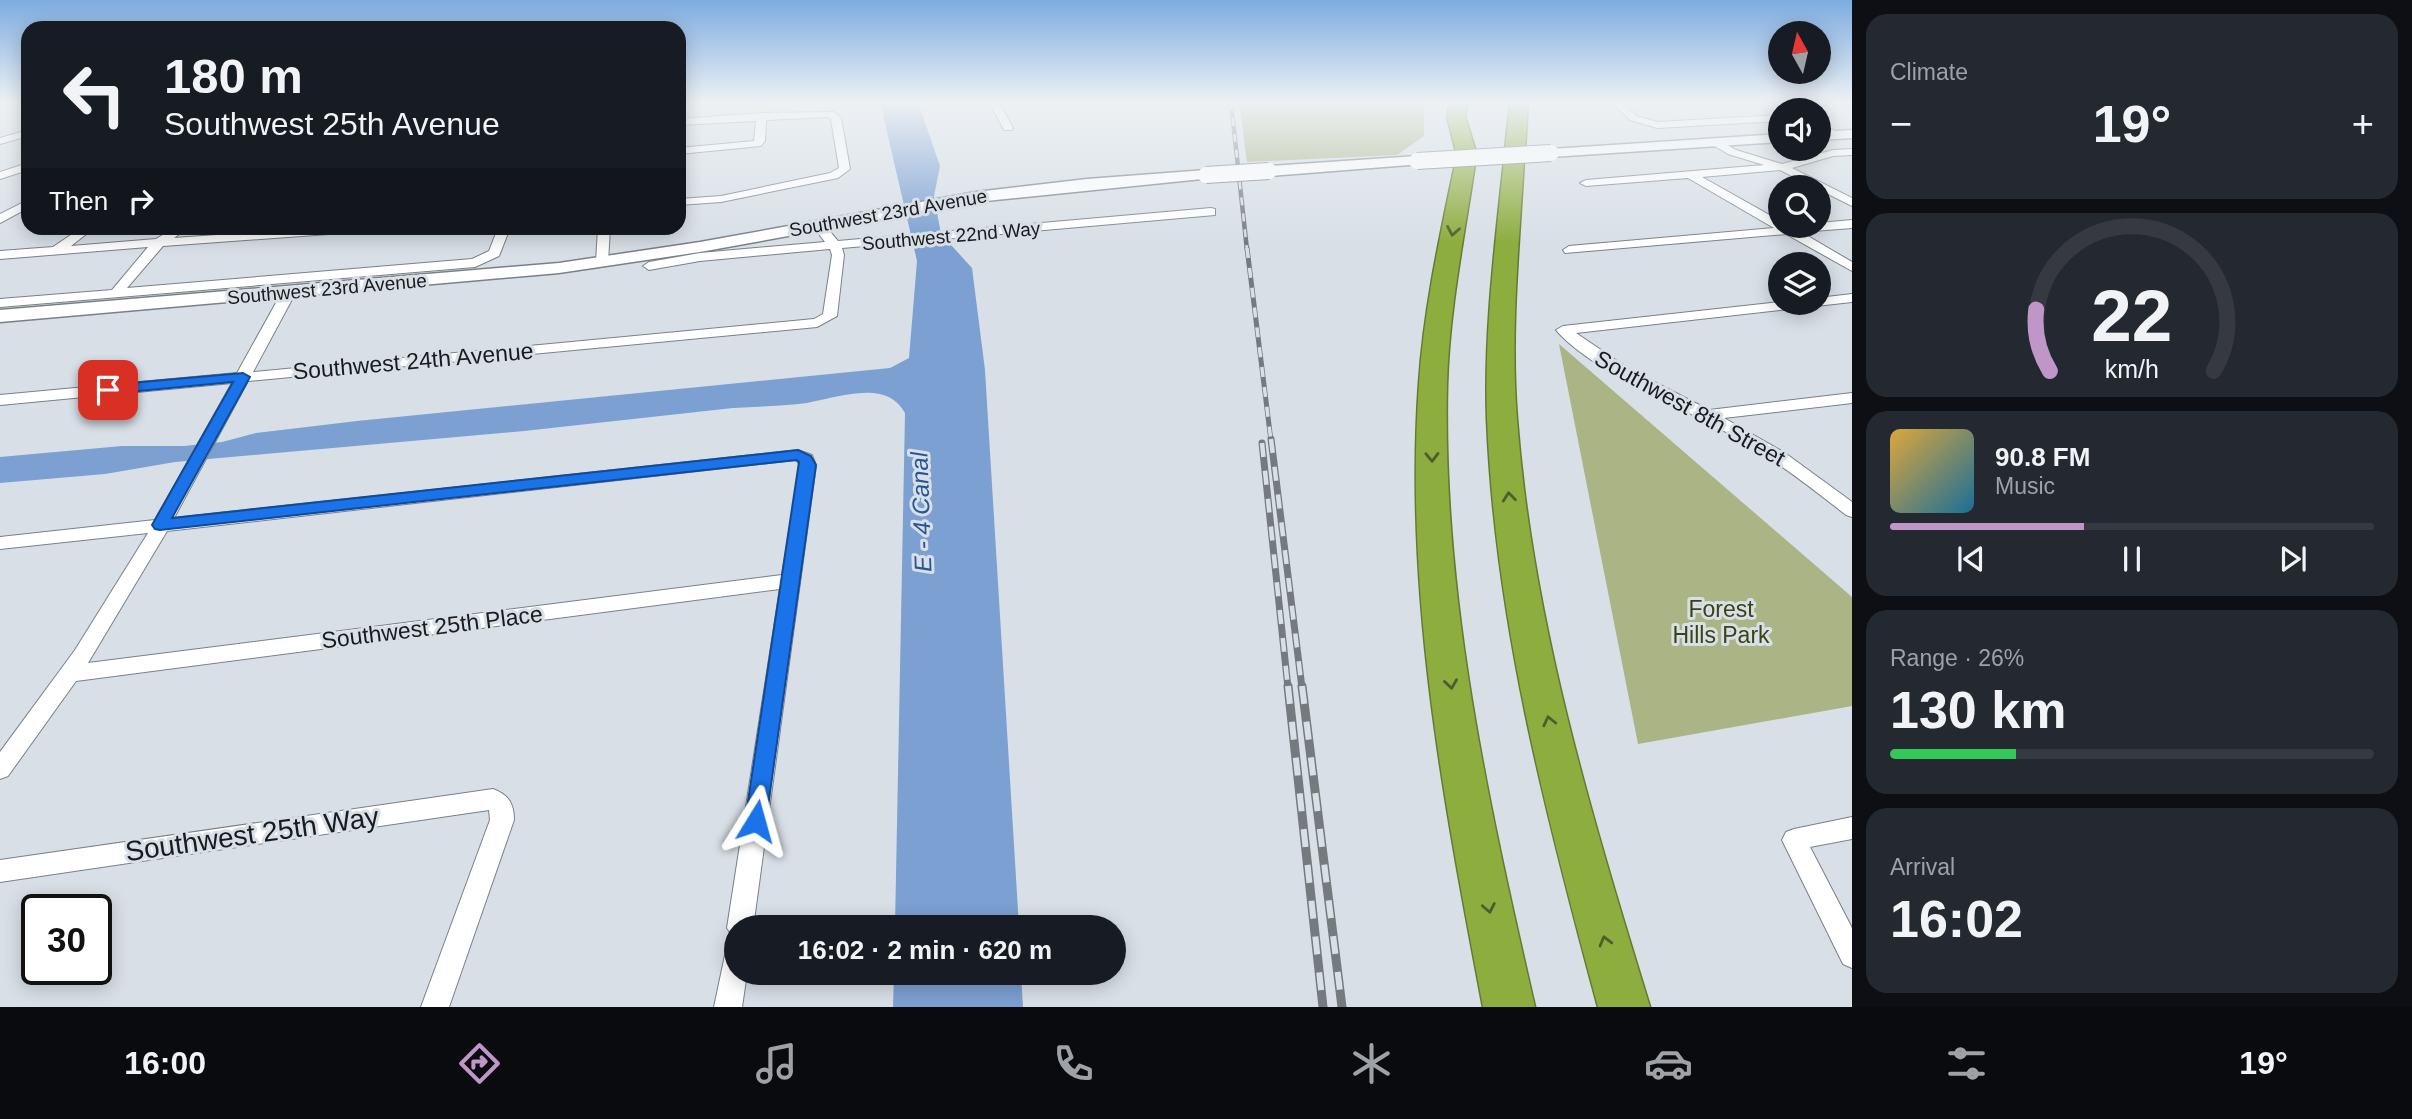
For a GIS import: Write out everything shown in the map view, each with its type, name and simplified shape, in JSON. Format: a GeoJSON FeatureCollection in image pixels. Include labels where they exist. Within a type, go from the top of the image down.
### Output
{"type":"FeatureCollection","features":[{"type":"Feature","properties":{"kind":"highway"},"geometry":{"type":"LineString","coordinates":[[1464,149],[1466,156]]}},
{"type":"Feature","properties":{"kind":"highway"},"geometry":{"type":"LineString","coordinates":[[1467,149],[1443,291],[1434,371],[1432,441],[1436,546],[1457,725],[1509,1007]]}},
{"type":"Feature","properties":{"kind":"highway"},"geometry":{"type":"LineString","coordinates":[[1514,149],[1500,365],[1511,517],[1526,610],[1553,741],[1624,1007]]}},
{"type":"Feature","properties":{"kind":"street"},"geometry":{"type":"LineString","coordinates":[[686,202],[722,199],[840,174],[845,169],[841,149]]}},
{"type":"Feature","properties":{"kind":"street","name":"Southwest 23rd Avenue"},"geometry":{"type":"LineString","coordinates":[[0,316],[602,262],[951,201],[1087,184],[1611,149]]}},
{"type":"Feature","properties":{"kind":"street"},"geometry":{"type":"LineString","coordinates":[[1727,149],[1782,167],[1852,203]]}},
{"type":"Feature","properties":{"kind":"street"},"geometry":{"type":"LineString","coordinates":[[1732,152],[1735,171]]}},
{"type":"Feature","properties":{"kind":"street"},"geometry":{"type":"LineString","coordinates":[[1586,183],[1782,167],[1833,153],[1852,152]]}},
{"type":"Feature","properties":{"kind":"street"},"geometry":{"type":"LineString","coordinates":[[0,176],[21,168]]}},
{"type":"Feature","properties":{"kind":"street"},"geometry":{"type":"LineString","coordinates":[[1689,174],[1768,219]]}},
{"type":"Feature","properties":{"kind":"street"},"geometry":{"type":"LineString","coordinates":[[0,219],[21,208]]}},
{"type":"Feature","properties":{"kind":"street","name":"Southwest 22nd Way"},"geometry":{"type":"LineString","coordinates":[[649,266],[700,257],[1211,212]]}},
{"type":"Feature","properties":{"kind":"street"},"geometry":{"type":"LineString","coordinates":[[1831,225],[1852,224]]}},
{"type":"Feature","properties":{"kind":"street"},"geometry":{"type":"LineString","coordinates":[[818,225],[835,246]]}},
{"type":"Feature","properties":{"kind":"street"},"geometry":{"type":"LineString","coordinates":[[1569,250],[1768,229]]}},
{"type":"Feature","properties":{"kind":"street"},"geometry":{"type":"LineString","coordinates":[[56,251],[78,235]]}},
{"type":"Feature","properties":{"kind":"street"},"geometry":{"type":"LineString","coordinates":[[115,294],[159,243],[171,235]]}},
{"type":"Feature","properties":{"kind":"street"},"geometry":{"type":"LineString","coordinates":[[0,255],[264,235]]}},
{"type":"Feature","properties":{"kind":"street"},"geometry":{"type":"LineString","coordinates":[[0,303],[466,264],[491,257],[498,249],[502,235]]}},
{"type":"Feature","properties":{"kind":"street"},"geometry":{"type":"LineString","coordinates":[[602,262],[604,235]]}},
{"type":"Feature","properties":{"kind":"street"},"geometry":{"type":"LineString","coordinates":[[1801,238],[1852,267]]}},
{"type":"Feature","properties":{"kind":"street","name":"Southwest 24th Avenue"},"geometry":{"type":"LineString","coordinates":[[0,400],[825,320],[830,316],[838,260],[835,246]]}},
{"type":"Feature","properties":{"kind":"street"},"geometry":{"type":"LineString","coordinates":[[0,769],[72,673],[110,614],[289,292]]}},
{"type":"Feature","properties":{"kind":"street"},"geometry":{"type":"LineString","coordinates":[[1831,300],[1852,298]]}},
{"type":"Feature","properties":{"kind":"street","name":"Southwest 8th Street"},"geometry":{"type":"LineString","coordinates":[[1768,308],[1563,330],[1609,366],[1707,415],[1790,463],[1852,511]]}},
{"type":"Feature","properties":{"kind":"street"},"geometry":{"type":"LineString","coordinates":[[1707,415],[1852,398]]}},
{"type":"Feature","properties":{"kind":"street"},"geometry":{"type":"LineString","coordinates":[[0,543],[798,455],[806,459],[808,465],[742,915]]}},
{"type":"Feature","properties":{"kind":"street","name":"Southwest 25th Place"},"geometry":{"type":"LineString","coordinates":[[72,673],[791,581]]}},
{"type":"Feature","properties":{"kind":"street","name":"Southwest 25th Way"},"geometry":{"type":"LineString","coordinates":[[0,871],[493,799],[502,807],[502,820],[435,1007]]}},
{"type":"Feature","properties":{"kind":"street"},"geometry":{"type":"LineString","coordinates":[[1852,828],[1794,840],[1852,955]]}},
{"type":"Feature","properties":{"kind":"street"},"geometry":{"type":"LineString","coordinates":[[728,1007],[731,985]]}},
{"type":"Feature","properties":{"kind":"green space"},"geometry":{"type":"Polygon","coordinates":[[[1245,149],[1406,149],[1397,155],[1247,162],[1245,149]]]}},
{"type":"Feature","properties":{"kind":"green space","name":"Forest Hills Park"},"geometry":{"type":"Polygon","coordinates":[[[1559,344],[1852,597],[1852,706],[1638,744],[1559,344]]]}},
{"type":"Feature","properties":{"kind":"water","name":"E - 4 Canal"},"geometry":{"type":"Polygon","coordinates":[[[891,149],[934,149],[940,166],[934,196],[941,234],[972,268],[985,370],[1018,915],[895,915],[905,413],[896,402],[885,395],[857,393],[799,404],[733,408],[524,431],[175,462],[105,474],[0,483],[0,457],[122,446],[184,446],[222,442],[256,433],[357,421],[890,368],[909,358],[917,261],[891,149]]]}},
{"type":"Feature","properties":{"kind":"water"},"geometry":{"type":"Polygon","coordinates":[[[894,985],[1022,985],[1023,1007],[893,1007],[894,985]]]}},
{"type":"Feature","properties":{"kind":"railway"},"geometry":{"type":"LineString","coordinates":[[1236,149],[1247,250]]}},
{"type":"Feature","properties":{"kind":"railway"},"geometry":{"type":"LineString","coordinates":[[1247,248],[1271,441]]}},
{"type":"Feature","properties":{"kind":"railway"},"geometry":{"type":"LineString","coordinates":[[1271,439],[1302,688]]}},
{"type":"Feature","properties":{"kind":"railway"},"geometry":{"type":"LineString","coordinates":[[1262,443],[1288,688]]}},
{"type":"Feature","properties":{"kind":"railway"},"geometry":{"type":"LineString","coordinates":[[1288,686],[1323,1007]]}},
{"type":"Feature","properties":{"kind":"railway"},"geometry":{"type":"LineString","coordinates":[[1302,686],[1342,1007]]}},
{"type":"Feature","properties":{"kind":"route"},"geometry":{"type":"LineString","coordinates":[[108,390],[243,377],[160,525],[798,455],[806,459],[808,465],[756,821]]}}]}
